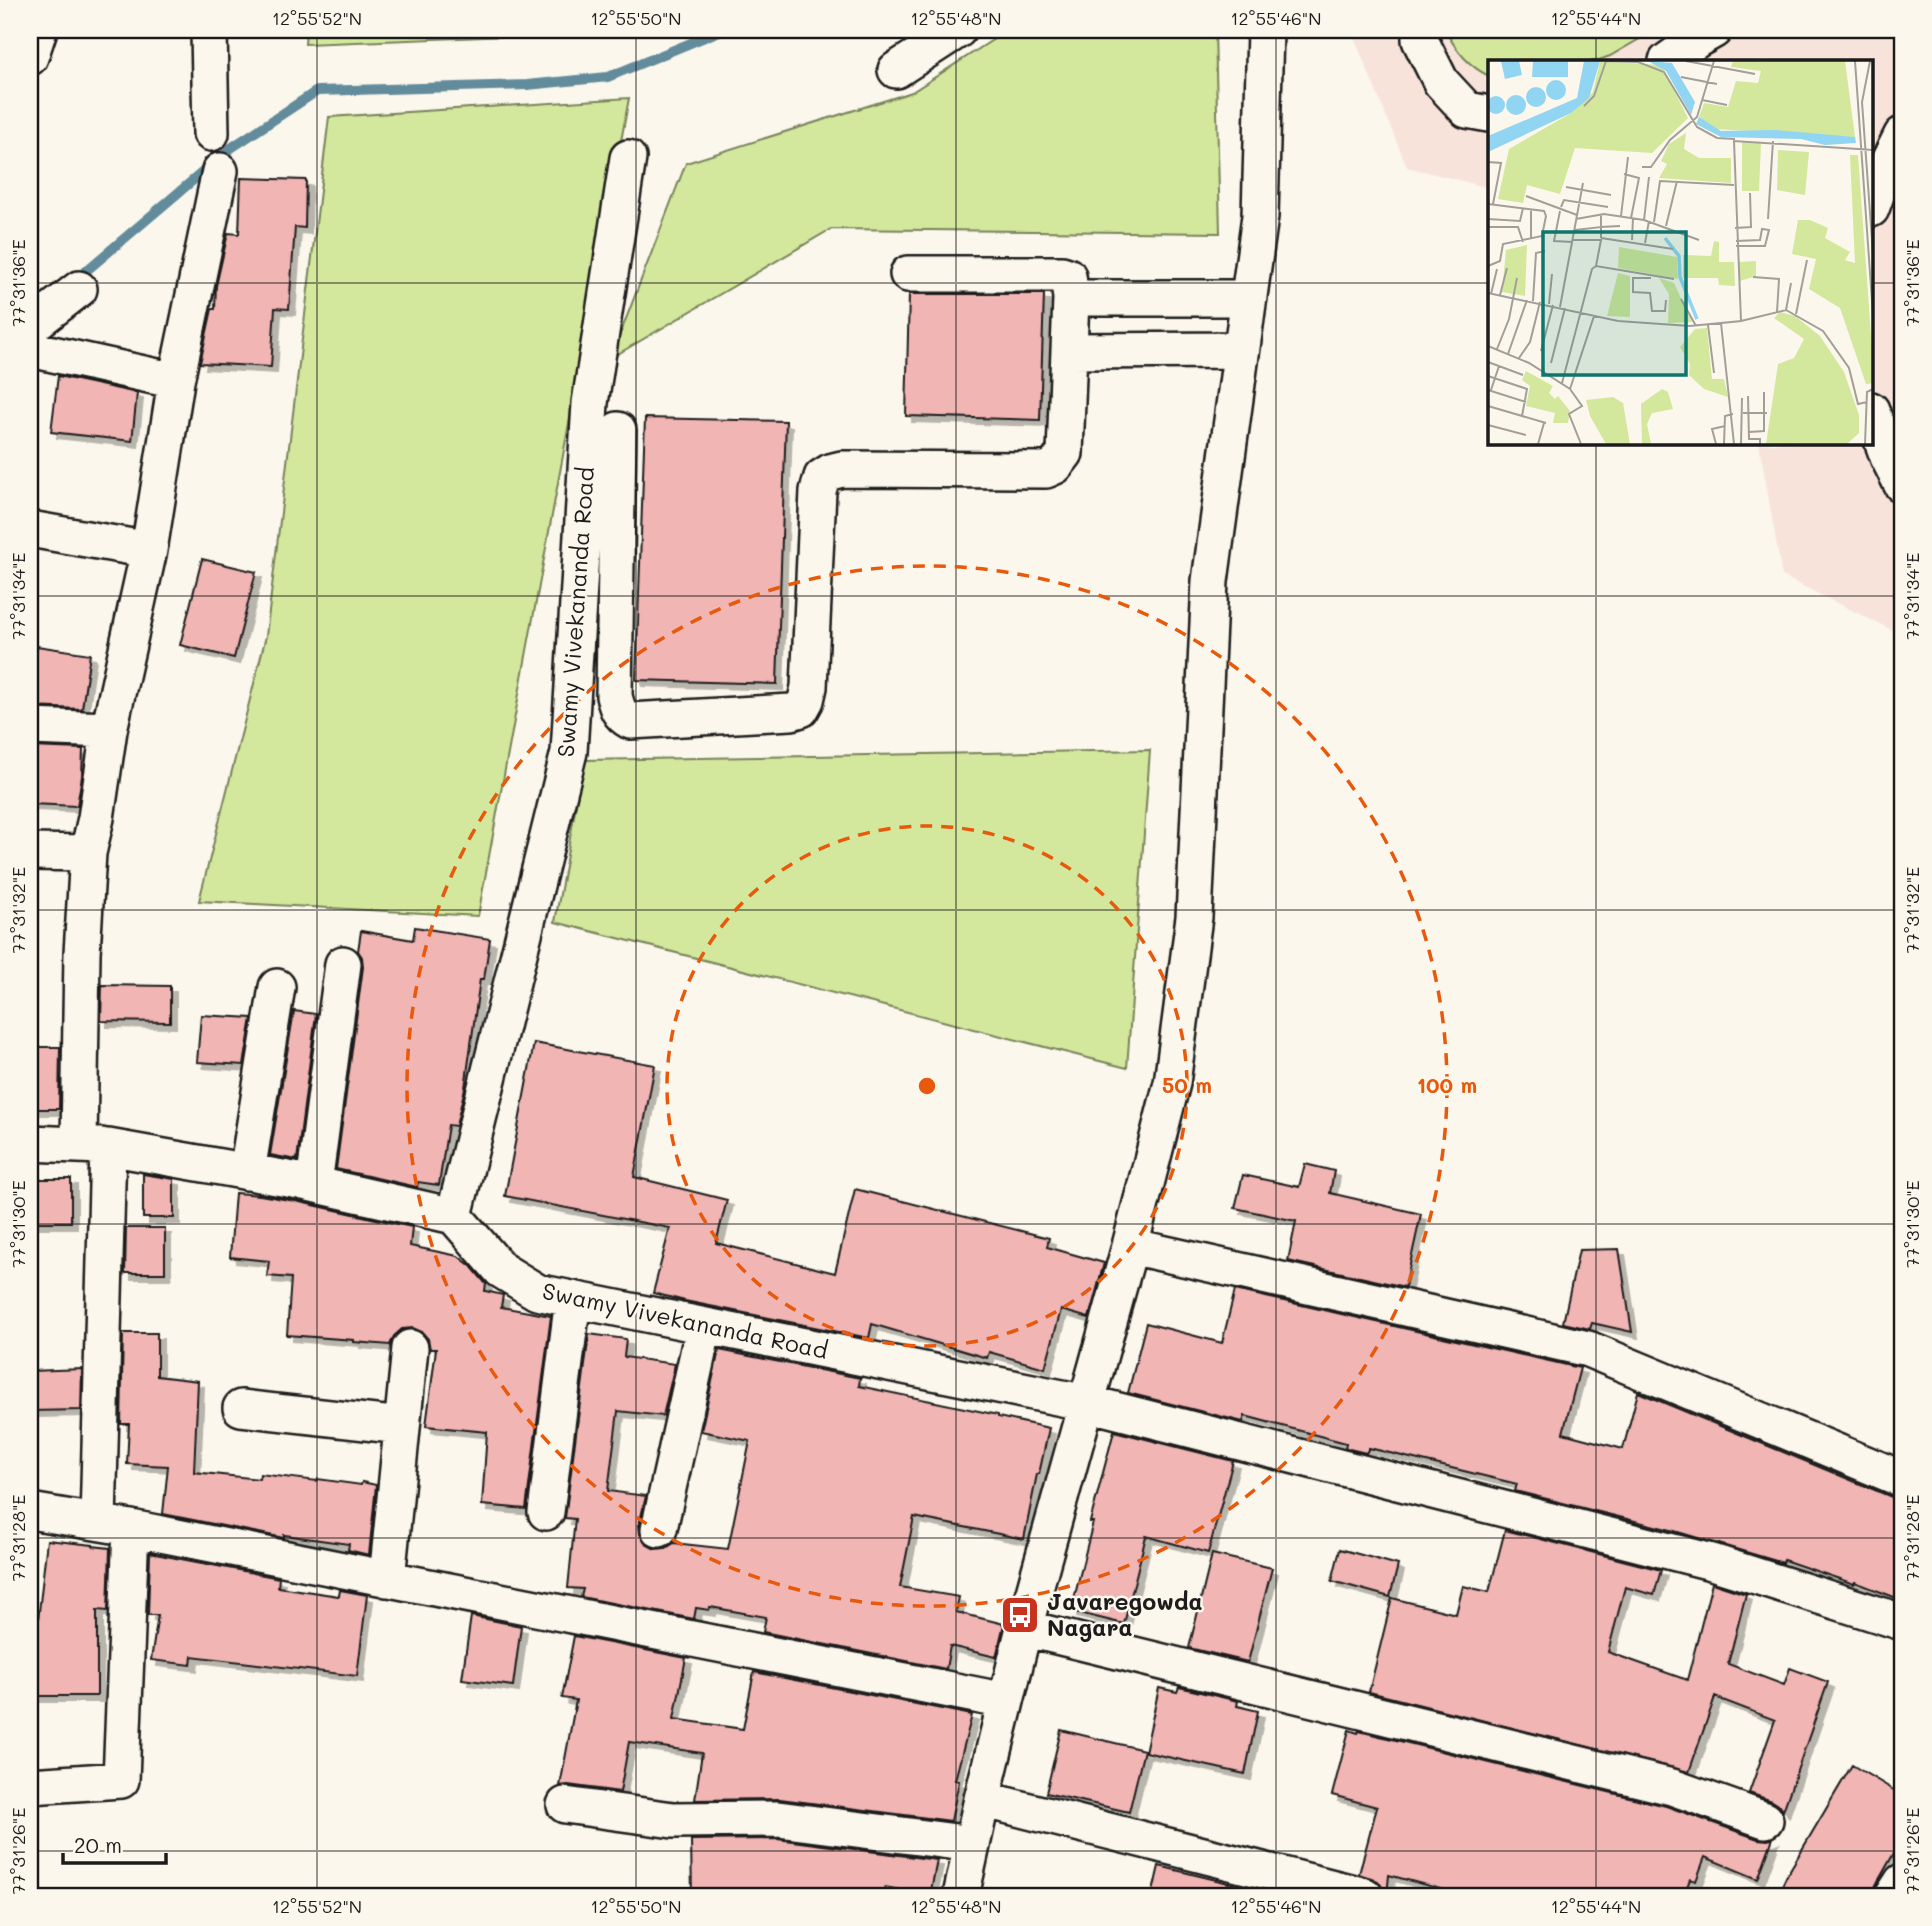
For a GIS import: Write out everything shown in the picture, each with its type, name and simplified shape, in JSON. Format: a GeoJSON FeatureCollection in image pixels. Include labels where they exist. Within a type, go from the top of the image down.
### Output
{"type":"FeatureCollection","features":[{"type":"Feature","properties":{"kind":"street"},"geometry":{"type":"LineString","coordinates":[[30,57],[39,30]]}},
{"type":"Feature","properties":{"kind":"street"},"geometry":{"type":"LineString","coordinates":[[209,30],[211,134]]}},
{"type":"Feature","properties":{"kind":"street"},"geometry":{"type":"LineString","coordinates":[[896,70],[958,30]]}},
{"type":"Feature","properties":{"kind":"street"},"geometry":{"type":"LineString","coordinates":[[961,1896],[1024,1628],[1130,1246],[1172,1083],[1194,917],[1210,581],[1260,216],[1265,30]]}},
{"type":"Feature","properties":{"kind":"street"},"geometry":{"type":"LineString","coordinates":[[1420,30],[1420,40],[1441,82],[1467,110],[1488,114]]}},
{"type":"Feature","properties":{"kind":"street"},"geometry":{"type":"LineString","coordinates":[[1669,60],[1714,30]]}},
{"type":"Feature","properties":{"kind":"street"},"geometry":{"type":"LineString","coordinates":[[1872,206],[1886,164],[1902,135]]}},
{"type":"Feature","properties":{"kind":"street","name":"Swamy Vivekananda Road"},"geometry":{"type":"LineString","coordinates":[[628,158],[590,403],[569,752],[454,1216],[501,1270],[537,1292],[1087,1403],[1712,1562],[1902,1622]]}},
{"type":"Feature","properties":{"kind":"street"},"geometry":{"type":"LineString","coordinates":[[30,1786],[121,1780],[115,1525],[82,953],[88,853],[109,730],[149,550],[176,381],[220,171]]}},
{"type":"Feature","properties":{"kind":"street"},"geometry":{"type":"LineString","coordinates":[[618,430],[614,696],[622,717],[630,721],[791,712],[801,709],[809,687],[818,491],[821,477],[842,469],[1046,470],[1055,466],[1065,453],[1070,351],[1069,276],[908,274]]}},
{"type":"Feature","properties":{"kind":"street"},"geometry":{"type":"LineString","coordinates":[[30,327],[79,289]]}},
{"type":"Feature","properties":{"kind":"street"},"geometry":{"type":"LineString","coordinates":[[1071,298],[1249,298]]}},
{"type":"Feature","properties":{"kind":"street"},"geometry":{"type":"LineString","coordinates":[[30,349],[176,381]]}},
{"type":"Feature","properties":{"kind":"street"},"geometry":{"type":"LineString","coordinates":[[1070,351],[1241,350]]}},
{"type":"Feature","properties":{"kind":"street"},"geometry":{"type":"LineString","coordinates":[[1872,413],[1888,457],[1902,485]]}},
{"type":"Feature","properties":{"kind":"street"},"geometry":{"type":"LineString","coordinates":[[30,529],[149,550]]}},
{"type":"Feature","properties":{"kind":"street"},"geometry":{"type":"LineString","coordinates":[[30,727],[109,730]]}},
{"type":"Feature","properties":{"kind":"street"},"geometry":{"type":"LineString","coordinates":[[30,852],[88,853]]}},
{"type":"Feature","properties":{"kind":"street"},"geometry":{"type":"LineString","coordinates":[[314,1184],[343,964]]}},
{"type":"Feature","properties":{"kind":"street"},"geometry":{"type":"LineString","coordinates":[[247,1172],[277,987]]}},
{"type":"Feature","properties":{"kind":"street"},"geometry":{"type":"LineString","coordinates":[[30,1143],[94,1145],[314,1184],[454,1216]]}},
{"type":"Feature","properties":{"kind":"street"},"geometry":{"type":"LineString","coordinates":[[1130,1246],[1588,1349],[1902,1479]]}},
{"type":"Feature","properties":{"kind":"street"},"geometry":{"type":"LineString","coordinates":[[546,1513],[573,1299]]}},
{"type":"Feature","properties":{"kind":"street"},"geometry":{"type":"LineString","coordinates":[[659,1529],[704,1326]]}},
{"type":"Feature","properties":{"kind":"street"},"geometry":{"type":"LineString","coordinates":[[387,1578],[410,1348]]}},
{"type":"Feature","properties":{"kind":"street"},"geometry":{"type":"LineString","coordinates":[[241,1408],[402,1426]]}},
{"type":"Feature","properties":{"kind":"street"},"geometry":{"type":"LineString","coordinates":[[30,1511],[115,1525],[1006,1700]]}},
{"type":"Feature","properties":{"kind":"street"},"geometry":{"type":"LineString","coordinates":[[1024,1628],[1672,1787],[1765,1820]]}},
{"type":"Feature","properties":{"kind":"street"},"geometry":{"type":"LineString","coordinates":[[982,1799],[1365,1896]]}},
{"type":"Feature","properties":{"kind":"street"},"geometry":{"type":"LineString","coordinates":[[565,1805],[673,1820],[778,1819],[972,1844]]}},
{"type":"Feature","properties":{"kind":"street"},"geometry":{"type":"LineString","coordinates":[[1893,1896],[1902,1882]]}},
{"type":"Feature","properties":{"kind":"shaded area"},"geometry":{"type":"Polygon","coordinates":[[[1351,30],[1445,30],[1454,47],[1488,76],[1488,188],[1407,167],[1351,30]]]}},
{"type":"Feature","properties":{"kind":"shaded area"},"geometry":{"type":"Polygon","coordinates":[[[1655,30],[1902,30],[1902,635],[1782,576],[1759,444],[1872,444],[1872,60],[1599,60],[1655,30]]]}},
{"type":"Feature","properties":{"kind":"green space"},"geometry":{"type":"Polygon","coordinates":[[[306,30],[615,30],[615,32],[305,44],[306,30]]]}},
{"type":"Feature","properties":{"kind":"green space"},"geometry":{"type":"Polygon","coordinates":[[[1008,30],[1215,30],[1220,233],[831,229],[611,358],[686,163],[912,92],[1008,30]]]}},
{"type":"Feature","properties":{"kind":"green space"},"geometry":{"type":"Polygon","coordinates":[[[1445,30],[1655,30],[1599,60],[1488,60],[1488,75],[1463,57],[1445,30]]]}},
{"type":"Feature","properties":{"kind":"green space"},"geometry":{"type":"Polygon","coordinates":[[[629,98],[478,916],[199,901],[266,636],[329,117],[629,98]]]}},
{"type":"Feature","properties":{"kind":"green space"},"geometry":{"type":"Polygon","coordinates":[[[1150,750],[1127,1068],[555,922],[584,760],[1150,750]]]}},
{"type":"Feature","properties":{"kind":"building"},"geometry":{"type":"Polygon","coordinates":[[[241,178],[306,180],[305,228],[295,227],[289,309],[275,308],[271,367],[200,363],[212,309],[215,309],[216,286],[228,233],[239,234],[241,178]]]}},
{"type":"Feature","properties":{"kind":"building"},"geometry":{"type":"Polygon","coordinates":[[[909,294],[1044,294],[1040,420],[906,416],[909,294]]]}},
{"type":"Feature","properties":{"kind":"building"},"geometry":{"type":"Polygon","coordinates":[[[58,376],[137,393],[132,441],[51,432],[58,376]]]}},
{"type":"Feature","properties":{"kind":"building"},"geometry":{"type":"Polygon","coordinates":[[[645,418],[786,421],[777,684],[636,680],[645,418]]]}},
{"type":"Feature","properties":{"kind":"building"},"geometry":{"type":"Polygon","coordinates":[[[202,559],[256,572],[234,658],[180,645],[202,559]]]}},
{"type":"Feature","properties":{"kind":"building"},"geometry":{"type":"Polygon","coordinates":[[[37,646],[90,654],[82,709],[30,707],[37,646]]]}},
{"type":"Feature","properties":{"kind":"building"},"geometry":{"type":"Polygon","coordinates":[[[30,747],[83,749],[77,806],[30,804],[30,747]]]}},
{"type":"Feature","properties":{"kind":"building"},"geometry":{"type":"Polygon","coordinates":[[[415,927],[490,939],[484,979],[480,979],[465,1088],[456,1126],[448,1125],[439,1185],[418,1182],[417,1187],[336,1169],[363,967],[358,951],[361,931],[413,940],[415,927]]]}},
{"type":"Feature","properties":{"kind":"building"},"geometry":{"type":"Polygon","coordinates":[[[102,985],[170,986],[170,1022],[101,1021],[102,985]]]}},
{"type":"Feature","properties":{"kind":"building"},"geometry":{"type":"Polygon","coordinates":[[[294,1011],[316,1014],[297,1160],[270,1155],[294,1011]]]}},
{"type":"Feature","properties":{"kind":"building"},"geometry":{"type":"Polygon","coordinates":[[[201,1015],[252,1018],[244,1065],[197,1062],[201,1015]]]}},
{"type":"Feature","properties":{"kind":"building"},"geometry":{"type":"Polygon","coordinates":[[[534,1043],[655,1065],[634,1177],[727,1200],[716,1243],[835,1273],[855,1189],[1049,1238],[1047,1247],[1104,1263],[1089,1318],[1061,1310],[1045,1368],[989,1352],[987,1358],[872,1324],[869,1338],[653,1293],[670,1228],[505,1196],[534,1043]]]}},
{"type":"Feature","properties":{"kind":"building"},"geometry":{"type":"Polygon","coordinates":[[[30,1047],[60,1047],[59,1109],[30,1109],[30,1047]]]}},
{"type":"Feature","properties":{"kind":"building"},"geometry":{"type":"Polygon","coordinates":[[[1305,1164],[1334,1171],[1330,1193],[1421,1214],[1405,1287],[1288,1261],[1296,1221],[1235,1208],[1243,1175],[1299,1187],[1305,1164]]]}},
{"type":"Feature","properties":{"kind":"building"},"geometry":{"type":"Polygon","coordinates":[[[143,1174],[174,1179],[174,1218],[143,1218],[143,1174]]]}},
{"type":"Feature","properties":{"kind":"building"},"geometry":{"type":"Polygon","coordinates":[[[30,1179],[71,1179],[71,1222],[30,1222],[30,1179]]]}},
{"type":"Feature","properties":{"kind":"building"},"geometry":{"type":"Polygon","coordinates":[[[235,1193],[295,1201],[412,1227],[410,1246],[458,1256],[471,1266],[486,1284],[485,1291],[503,1295],[501,1307],[551,1316],[526,1509],[482,1505],[487,1432],[426,1426],[436,1349],[430,1349],[428,1339],[422,1332],[413,1328],[402,1329],[394,1336],[390,1345],[287,1335],[291,1278],[267,1276],[269,1261],[230,1257],[235,1193]]]}},
{"type":"Feature","properties":{"kind":"building"},"geometry":{"type":"Polygon","coordinates":[[[126,1228],[165,1228],[165,1273],[125,1273],[126,1228]]]}},
{"type":"Feature","properties":{"kind":"building"},"geometry":{"type":"Polygon","coordinates":[[[1619,1249],[1632,1332],[1592,1323],[1590,1329],[1563,1323],[1579,1250],[1619,1249]]]}},
{"type":"Feature","properties":{"kind":"building"},"geometry":{"type":"Polygon","coordinates":[[[1235,1290],[1580,1368],[1563,1433],[1623,1449],[1638,1392],[1902,1499],[1902,1600],[1784,1560],[1783,1563],[1671,1530],[1515,1491],[1517,1484],[1369,1448],[1366,1453],[1345,1448],[1346,1443],[1245,1416],[1243,1422],[1128,1393],[1146,1323],[1222,1343],[1235,1290]]]}},
{"type":"Feature","properties":{"kind":"building"},"geometry":{"type":"Polygon","coordinates":[[[123,1333],[157,1333],[157,1376],[198,1381],[194,1472],[259,1479],[260,1474],[376,1485],[369,1555],[348,1550],[349,1544],[284,1535],[284,1538],[163,1514],[168,1466],[127,1464],[129,1424],[121,1424],[123,1333]]]}},
{"type":"Feature","properties":{"kind":"building"},"geometry":{"type":"Polygon","coordinates":[[[589,1334],[626,1339],[624,1357],[675,1364],[663,1416],[618,1411],[608,1491],[646,1496],[639,1525],[640,1534],[646,1544],[655,1549],[666,1548],[674,1543],[728,1549],[750,1441],[701,1431],[719,1350],[860,1378],[859,1386],[1049,1428],[1024,1539],[914,1517],[900,1587],[959,1597],[956,1612],[1004,1624],[996,1657],[950,1646],[946,1669],[763,1632],[766,1617],[710,1607],[709,1610],[696,1608],[694,1619],[581,1597],[583,1589],[568,1588],[575,1519],[565,1518],[589,1334]]]}},
{"type":"Feature","properties":{"kind":"building"},"geometry":{"type":"Polygon","coordinates":[[[82,1369],[81,1410],[30,1411],[30,1371],[82,1369]]]}},
{"type":"Feature","properties":{"kind":"building"},"geometry":{"type":"Polygon","coordinates":[[[1114,1431],[1233,1461],[1208,1553],[1146,1536],[1124,1624],[1071,1611],[1093,1522],[1090,1522],[1114,1431]]]}},
{"type":"Feature","properties":{"kind":"building"},"geometry":{"type":"Polygon","coordinates":[[[1505,1530],[1661,1570],[1654,1595],[1625,1587],[1608,1652],[1687,1680],[1712,1583],[1746,1594],[1728,1664],[1784,1685],[1790,1668],[1828,1682],[1783,1811],[1772,1801],[1749,1793],[1775,1720],[1715,1697],[1689,1772],[1369,1692],[1392,1598],[1456,1614],[1463,1586],[1489,1592],[1505,1530]]]}},
{"type":"Feature","properties":{"kind":"building"},"geometry":{"type":"Polygon","coordinates":[[[47,1540],[110,1548],[108,1611],[97,1610],[97,1696],[30,1696],[30,1621],[38,1621],[47,1540]]]}},
{"type":"Feature","properties":{"kind":"building"},"geometry":{"type":"Polygon","coordinates":[[[1340,1549],[1398,1565],[1390,1597],[1332,1581],[1340,1549]]]}},
{"type":"Feature","properties":{"kind":"building"},"geometry":{"type":"Polygon","coordinates":[[[150,1553],[279,1578],[278,1587],[339,1596],[340,1590],[367,1595],[357,1676],[192,1656],[191,1665],[151,1660],[158,1615],[148,1615],[150,1553]]]}},
{"type":"Feature","properties":{"kind":"building"},"geometry":{"type":"Polygon","coordinates":[[[1212,1554],[1272,1568],[1248,1662],[1189,1648],[1212,1554]]]}},
{"type":"Feature","properties":{"kind":"building"},"geometry":{"type":"Polygon","coordinates":[[[471,1616],[521,1626],[513,1686],[462,1679],[471,1616]]]}},
{"type":"Feature","properties":{"kind":"building"},"geometry":{"type":"Polygon","coordinates":[[[574,1636],[686,1658],[674,1719],[743,1729],[754,1672],[972,1715],[955,1780],[959,1781],[951,1821],[780,1799],[695,1800],[702,1753],[629,1742],[620,1792],[560,1786],[576,1700],[562,1698],[574,1636]]]}},
{"type":"Feature","properties":{"kind":"building"},"geometry":{"type":"Polygon","coordinates":[[[1179,1687],[1238,1701],[1237,1706],[1258,1711],[1245,1774],[1145,1752],[1159,1688],[1177,1692],[1179,1687]]]}},
{"type":"Feature","properties":{"kind":"building"},"geometry":{"type":"Polygon","coordinates":[[[1061,1730],[1144,1750],[1129,1812],[1046,1793],[1061,1730]]]}},
{"type":"Feature","properties":{"kind":"building"},"geometry":{"type":"Polygon","coordinates":[[[1349,1730],[1666,1806],[1758,1839],[1773,1838],[1758,1879],[1705,1857],[1696,1881],[1690,1879],[1684,1896],[1466,1896],[1389,1875],[1385,1896],[1378,1881],[1359,1874],[1377,1807],[1332,1795],[1349,1730]]]}},
{"type":"Feature","properties":{"kind":"building"},"geometry":{"type":"Polygon","coordinates":[[[1852,1765],[1902,1795],[1902,1839],[1872,1896],[1777,1896],[1787,1875],[1852,1765]]]}},
{"type":"Feature","properties":{"kind":"building"},"geometry":{"type":"Polygon","coordinates":[[[777,1839],[937,1860],[930,1896],[885,1887],[885,1896],[692,1896],[691,1840],[777,1839]]]}},
{"type":"Feature","properties":{"kind":"building"},"geometry":{"type":"Polygon","coordinates":[[[1159,1866],[1241,1886],[1239,1896],[1152,1896],[1159,1866]]]}},
{"type":"Feature","properties":{"kind":"waterway"},"geometry":{"type":"LineString","coordinates":[[73,282],[231,148],[317,91],[527,85],[608,77],[722,30]]}},
{"type":"Feature","properties":{"kind":"place","name":"Javaregowda Nagara"},"geometry":{"type":"Point","coordinates":[1020,1615]}}]}
